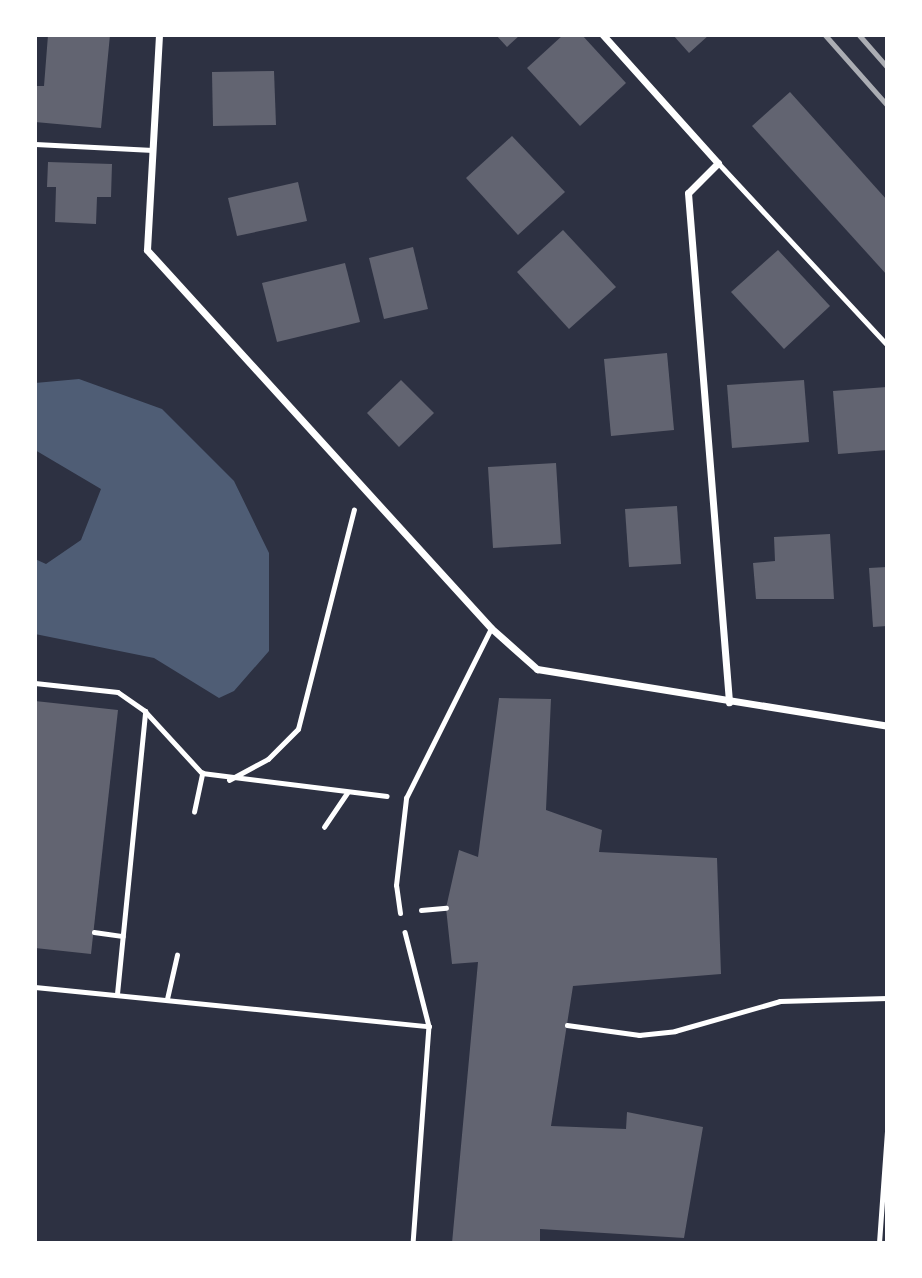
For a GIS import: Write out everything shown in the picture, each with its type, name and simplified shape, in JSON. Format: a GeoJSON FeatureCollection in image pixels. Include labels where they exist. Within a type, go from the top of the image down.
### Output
{"type":"FeatureCollection","features":[{"type":"Feature","properties":{"kind":"street"},"geometry":{"type":"LineString","coordinates":[[159,35],[147,250],[362,481],[491,628],[537,668],[729,702],[887,726]]}},
{"type":"Feature","properties":{"kind":"street"},"geometry":{"type":"LineString","coordinates":[[603,35],[718,163],[688,193],[729,702]]}},
{"type":"Feature","properties":{"kind":"lane"},"geometry":{"type":"LineString","coordinates":[[35,144],[153,150]]}},
{"type":"Feature","properties":{"kind":"lane"},"geometry":{"type":"LineString","coordinates":[[718,163],[887,345]]}},
{"type":"Feature","properties":{"kind":"lane"},"geometry":{"type":"LineString","coordinates":[[400,913],[397,886],[406,798],[491,628]]}},
{"type":"Feature","properties":{"kind":"path"},"geometry":{"type":"LineString","coordinates":[[228,781],[268,758],[298,729],[362,481]]}},
{"type":"Feature","properties":{"kind":"path"},"geometry":{"type":"LineString","coordinates":[[35,683],[118,692],[145,711],[202,773],[228,781],[406,798]]}},
{"type":"Feature","properties":{"kind":"path"},"geometry":{"type":"LineString","coordinates":[[117,994],[145,711]]}},
{"type":"Feature","properties":{"kind":"path"},"geometry":{"type":"LineString","coordinates":[[194,811],[202,773]]}},
{"type":"Feature","properties":{"kind":"path"},"geometry":{"type":"LineString","coordinates":[[324,827],[347,792]]}},
{"type":"Feature","properties":{"kind":"path"},"geometry":{"type":"LineString","coordinates":[[400,913],[429,1026],[413,1243]]}},
{"type":"Feature","properties":{"kind":"path"},"geometry":{"type":"LineString","coordinates":[[94,932],[123,936]]}},
{"type":"Feature","properties":{"kind":"path"},"geometry":{"type":"LineString","coordinates":[[167,999],[177,955]]}},
{"type":"Feature","properties":{"kind":"path"},"geometry":{"type":"LineString","coordinates":[[35,987],[429,1026]]}},
{"type":"Feature","properties":{"kind":"path"},"geometry":{"type":"LineString","coordinates":[[567,1025],[639,1035],[675,1031],[780,1001],[887,998]]}},
{"type":"Feature","properties":{"kind":"path"},"geometry":{"type":"LineString","coordinates":[[879,1243],[887,1132]]}},
{"type":"Feature","properties":{"kind":"water"},"geometry":{"type":"Polygon","coordinates":[[[79,379],[162,409],[234,481],[269,553],[269,651],[234,691],[219,698],[154,658],[35,634],[35,559],[46,564],[81,540],[101,489],[35,450],[35,383],[79,379]]]}},
{"type":"Feature","properties":{"kind":"building"},"geometry":{"type":"Polygon","coordinates":[[[48,35],[110,35],[101,128],[35,122],[35,86],[44,86],[48,35]]]}},
{"type":"Feature","properties":{"kind":"building"},"geometry":{"type":"Polygon","coordinates":[[[496,35],[520,35],[507,47],[496,35]]]}},
{"type":"Feature","properties":{"kind":"building"},"geometry":{"type":"Polygon","coordinates":[[[563,35],[582,35],[626,83],[580,126],[527,68],[563,35]]]}},
{"type":"Feature","properties":{"kind":"building"},"geometry":{"type":"Polygon","coordinates":[[[673,35],[709,35],[689,53],[673,35]]]}},
{"type":"Feature","properties":{"kind":"building"},"geometry":{"type":"Polygon","coordinates":[[[274,71],[276,125],[213,126],[212,72],[274,71]]]}},
{"type":"Feature","properties":{"kind":"building"},"geometry":{"type":"Polygon","coordinates":[[[790,92],[887,200],[887,275],[752,126],[790,92]]]}},
{"type":"Feature","properties":{"kind":"building"},"geometry":{"type":"Polygon","coordinates":[[[512,136],[565,192],[518,235],[466,178],[512,136]]]}},
{"type":"Feature","properties":{"kind":"building"},"geometry":{"type":"Polygon","coordinates":[[[48,162],[112,164],[111,197],[97,197],[96,224],[55,222],[56,187],[47,187],[48,162]]]}},
{"type":"Feature","properties":{"kind":"building"},"geometry":{"type":"Polygon","coordinates":[[[298,182],[307,221],[237,236],[228,198],[298,182]]]}},
{"type":"Feature","properties":{"kind":"building"},"geometry":{"type":"Polygon","coordinates":[[[563,230],[616,287],[569,329],[517,272],[563,230]]]}},
{"type":"Feature","properties":{"kind":"building"},"geometry":{"type":"Polygon","coordinates":[[[413,247],[428,309],[384,319],[369,258],[413,247]]]}},
{"type":"Feature","properties":{"kind":"building"},"geometry":{"type":"Polygon","coordinates":[[[778,250],[830,306],[784,349],[731,292],[778,250]]]}},
{"type":"Feature","properties":{"kind":"building"},"geometry":{"type":"Polygon","coordinates":[[[345,263],[360,322],[277,342],[262,283],[345,263]]]}},
{"type":"Feature","properties":{"kind":"building"},"geometry":{"type":"Polygon","coordinates":[[[667,353],[674,430],[611,436],[604,359],[667,353]]]}},
{"type":"Feature","properties":{"kind":"building"},"geometry":{"type":"Polygon","coordinates":[[[401,380],[434,413],[399,447],[367,413],[401,380]]]}},
{"type":"Feature","properties":{"kind":"building"},"geometry":{"type":"Polygon","coordinates":[[[804,380],[809,442],[732,448],[727,385],[804,380]]]}},
{"type":"Feature","properties":{"kind":"building"},"geometry":{"type":"Polygon","coordinates":[[[887,387],[887,450],[838,454],[833,391],[887,387]]]}},
{"type":"Feature","properties":{"kind":"building"},"geometry":{"type":"Polygon","coordinates":[[[556,463],[561,544],[493,548],[488,467],[556,463]]]}},
{"type":"Feature","properties":{"kind":"building"},"geometry":{"type":"Polygon","coordinates":[[[677,506],[681,564],[629,567],[625,509],[677,506]]]}},
{"type":"Feature","properties":{"kind":"building"},"geometry":{"type":"Polygon","coordinates":[[[830,534],[834,599],[756,599],[753,563],[775,561],[774,537],[830,534]]]}},
{"type":"Feature","properties":{"kind":"building"},"geometry":{"type":"Polygon","coordinates":[[[887,567],[887,626],[873,627],[869,568],[887,567]]]}},
{"type":"Feature","properties":{"kind":"building"},"geometry":{"type":"Polygon","coordinates":[[[499,698],[551,699],[546,810],[602,830],[599,852],[717,858],[721,974],[573,986],[551,1126],[626,1129],[627,1112],[703,1127],[684,1238],[540,1229],[540,1243],[452,1243],[478,962],[452,964],[446,908],[459,850],[478,857],[499,698]]]}},
{"type":"Feature","properties":{"kind":"building"},"geometry":{"type":"Polygon","coordinates":[[[35,701],[118,710],[91,954],[35,948],[35,701]]]}},
{"type":"Feature","properties":{"kind":"railway"},"geometry":{"type":"LineString","coordinates":[[825,35],[887,105]]}},
{"type":"Feature","properties":{"kind":"railway"},"geometry":{"type":"LineString","coordinates":[[859,35],[887,67]]}}]}
